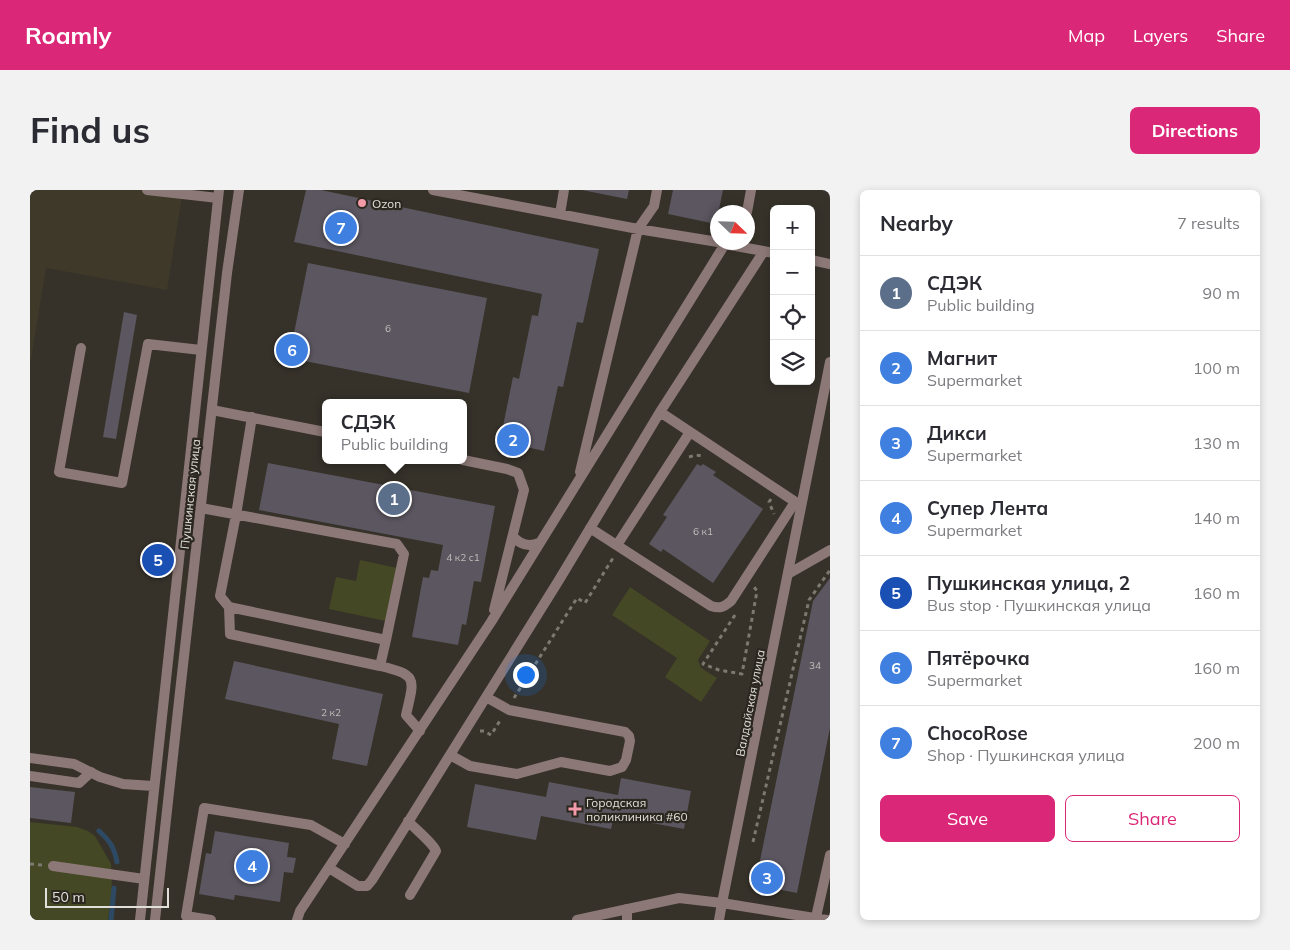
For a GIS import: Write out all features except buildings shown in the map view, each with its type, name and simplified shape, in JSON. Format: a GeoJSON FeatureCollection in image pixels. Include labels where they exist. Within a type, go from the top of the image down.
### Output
{"type":"FeatureCollection","features":[{"type":"Feature","properties":{"kind":"street"},"geometry":{"type":"LineString","coordinates":[[147,190],[218,194]]}},
{"type":"Feature","properties":{"kind":"street","name":"Пушкинская улица"},"geometry":{"type":"LineString","coordinates":[[155,920],[212,410],[239,190]]}},
{"type":"Feature","properties":{"kind":"street"},"geometry":{"type":"LineString","coordinates":[[433,190],[710,241]]}},
{"type":"Feature","properties":{"kind":"street"},"geometry":{"type":"LineString","coordinates":[[560,214],[564,190]]}},
{"type":"Feature","properties":{"kind":"street"},"geometry":{"type":"LineString","coordinates":[[578,481],[638,229],[654,206],[657,190]]}},
{"type":"Feature","properties":{"kind":"street"},"geometry":{"type":"LineString","coordinates":[[748,205],[751,190]]}},
{"type":"Feature","properties":{"kind":"street","name":"Пушкинская улица"},"geometry":{"type":"LineString","coordinates":[[140,920],[218,194]]}},
{"type":"Feature","properties":{"kind":"street"},"geometry":{"type":"LineString","coordinates":[[329,868],[358,886],[366,886],[372,880],[660,412],[769,252],[755,248]]}},
{"type":"Feature","properties":{"kind":"street"},"geometry":{"type":"LineString","coordinates":[[298,920],[300,911],[491,622],[578,481],[716,250]]}},
{"type":"Feature","properties":{"kind":"street"},"geometry":{"type":"LineString","coordinates":[[815,261],[830,264]]}},
{"type":"Feature","properties":{"kind":"street"},"geometry":{"type":"LineString","coordinates":[[80,348],[59,472],[122,484],[148,344],[201,350]]}},
{"type":"Feature","properties":{"kind":"street","name":"Валдайская улица"},"geometry":{"type":"LineString","coordinates":[[719,920],[788,574],[798,504],[830,362]]}},
{"type":"Feature","properties":{"kind":"street"},"geometry":{"type":"LineString","coordinates":[[212,410],[322,431]]}},
{"type":"Feature","properties":{"kind":"street"},"geometry":{"type":"LineString","coordinates":[[590,528],[711,606],[717,608],[732,601],[798,504],[660,412]]}},
{"type":"Feature","properties":{"kind":"street"},"geometry":{"type":"LineString","coordinates":[[252,417],[220,596],[229,607],[230,634],[402,671],[410,679],[412,689],[406,715],[420,731]]}},
{"type":"Feature","properties":{"kind":"street"},"geometry":{"type":"LineString","coordinates":[[617,545],[690,432]]}},
{"type":"Feature","properties":{"kind":"street"},"geometry":{"type":"LineString","coordinates":[[467,461],[518,473],[524,490],[491,622]]}},
{"type":"Feature","properties":{"kind":"street"},"geometry":{"type":"LineString","coordinates":[[201,508],[398,544],[404,554],[380,666]]}},
{"type":"Feature","properties":{"kind":"street"},"geometry":{"type":"LineString","coordinates":[[512,536],[523,544],[539,543]]}},
{"type":"Feature","properties":{"kind":"street"},"geometry":{"type":"LineString","coordinates":[[788,574],[830,550]]}},
{"type":"Feature","properties":{"kind":"street"},"geometry":{"type":"LineString","coordinates":[[229,607],[386,640]]}},
{"type":"Feature","properties":{"kind":"street"},"geometry":{"type":"LineString","coordinates":[[450,755],[470,766],[517,774],[561,762],[610,771],[622,767],[626,760],[630,741],[629,736],[625,732],[507,709],[486,697]]}},
{"type":"Feature","properties":{"kind":"street"},"geometry":{"type":"LineString","coordinates":[[30,758],[74,764],[100,777],[123,784],[153,786]]}},
{"type":"Feature","properties":{"kind":"street"},"geometry":{"type":"LineString","coordinates":[[30,776],[79,783],[92,772]]}},
{"type":"Feature","properties":{"kind":"street"},"geometry":{"type":"LineString","coordinates":[[211,920],[186,916],[204,808],[311,825],[345,844]]}},
{"type":"Feature","properties":{"kind":"street"},"geometry":{"type":"LineString","coordinates":[[408,821],[434,845],[436,851],[410,895]]}},
{"type":"Feature","properties":{"kind":"street"},"geometry":{"type":"LineString","coordinates":[[816,917],[830,854]]}},
{"type":"Feature","properties":{"kind":"street"},"geometry":{"type":"LineString","coordinates":[[53,866],[144,879]]}},
{"type":"Feature","properties":{"kind":"street"},"geometry":{"type":"LineString","coordinates":[[577,920],[627,915],[678,898],[827,920]]}},
{"type":"Feature","properties":{"kind":"path"},"geometry":{"type":"LineString","coordinates":[[686,460],[690,456],[696,455],[710,462]]}},
{"type":"Feature","properties":{"kind":"path"},"geometry":{"type":"LineString","coordinates":[[769,502],[778,490]]}},
{"type":"Feature","properties":{"kind":"path"},"geometry":{"type":"LineString","coordinates":[[762,497],[769,502],[774,514],[773,520]]}},
{"type":"Feature","properties":{"kind":"path"},"geometry":{"type":"LineString","coordinates":[[479,731],[484,731],[491,735],[577,598],[585,603],[612,560],[617,558],[621,560],[627,552]]}},
{"type":"Feature","properties":{"kind":"path"},"geometry":{"type":"LineString","coordinates":[[753,842],[809,600],[830,570]]}},
{"type":"Feature","properties":{"kind":"path"},"geometry":{"type":"LineString","coordinates":[[703,664],[719,670],[742,674],[757,591],[754,586]]}},
{"type":"Feature","properties":{"kind":"shaded area"},"geometry":{"type":"Polygon","coordinates":[[[30,190],[183,190],[167,290],[46,268],[30,365],[30,190]]]}},
{"type":"Feature","properties":{"kind":"green space"},"geometry":{"type":"Polygon","coordinates":[[[360,560],[397,568],[386,621],[329,609],[336,577],[356,581],[360,560]]]}},
{"type":"Feature","properties":{"kind":"green space"},"geometry":{"type":"Polygon","coordinates":[[[630,587],[710,641],[698,660],[701,668],[717,678],[701,702],[665,677],[677,658],[612,615],[630,587]]]}},
{"type":"Feature","properties":{"kind":"green space"},"geometry":{"type":"Polygon","coordinates":[[[30,822],[77,827],[95,836],[111,864],[112,889],[108,920],[30,920],[30,822]]]}},
{"type":"Feature","properties":{"kind":"waterway"},"geometry":{"type":"LineString","coordinates":[[99,831],[111,845],[117,862]]}},
{"type":"Feature","properties":{"kind":"waterway"},"geometry":{"type":"LineString","coordinates":[[111,920],[114,888]]}},
{"type":"Feature","properties":{"kind":"place","name":"Ozon"},"geometry":{"type":"Point","coordinates":[362,203]}},
{"type":"Feature","properties":{"kind":"place","name":"ChocoRose"},"geometry":{"type":"Point","coordinates":[341,228]}},
{"type":"Feature","properties":{"kind":"place","name":"Пятёрочка"},"geometry":{"type":"Point","coordinates":[292,350]}},
{"type":"Feature","properties":{"kind":"place","name":"Магнит"},"geometry":{"type":"Point","coordinates":[513,440]}},
{"type":"Feature","properties":{"kind":"place","name":"СДЭК"},"geometry":{"type":"Point","coordinates":[394,499]}},
{"type":"Feature","properties":{"kind":"place","name":"Пушкинская улица, 2"},"geometry":{"type":"Point","coordinates":[158,560]}},
{"type":"Feature","properties":{"kind":"place","name":"Городская поликлиника #60"},"geometry":{"type":"Point","coordinates":[575,809]}},
{"type":"Feature","properties":{"kind":"place","name":"Супер Лента"},"geometry":{"type":"Point","coordinates":[252,866]}},
{"type":"Feature","properties":{"kind":"place","name":"Дикси"},"geometry":{"type":"Point","coordinates":[767,878]}}]}
